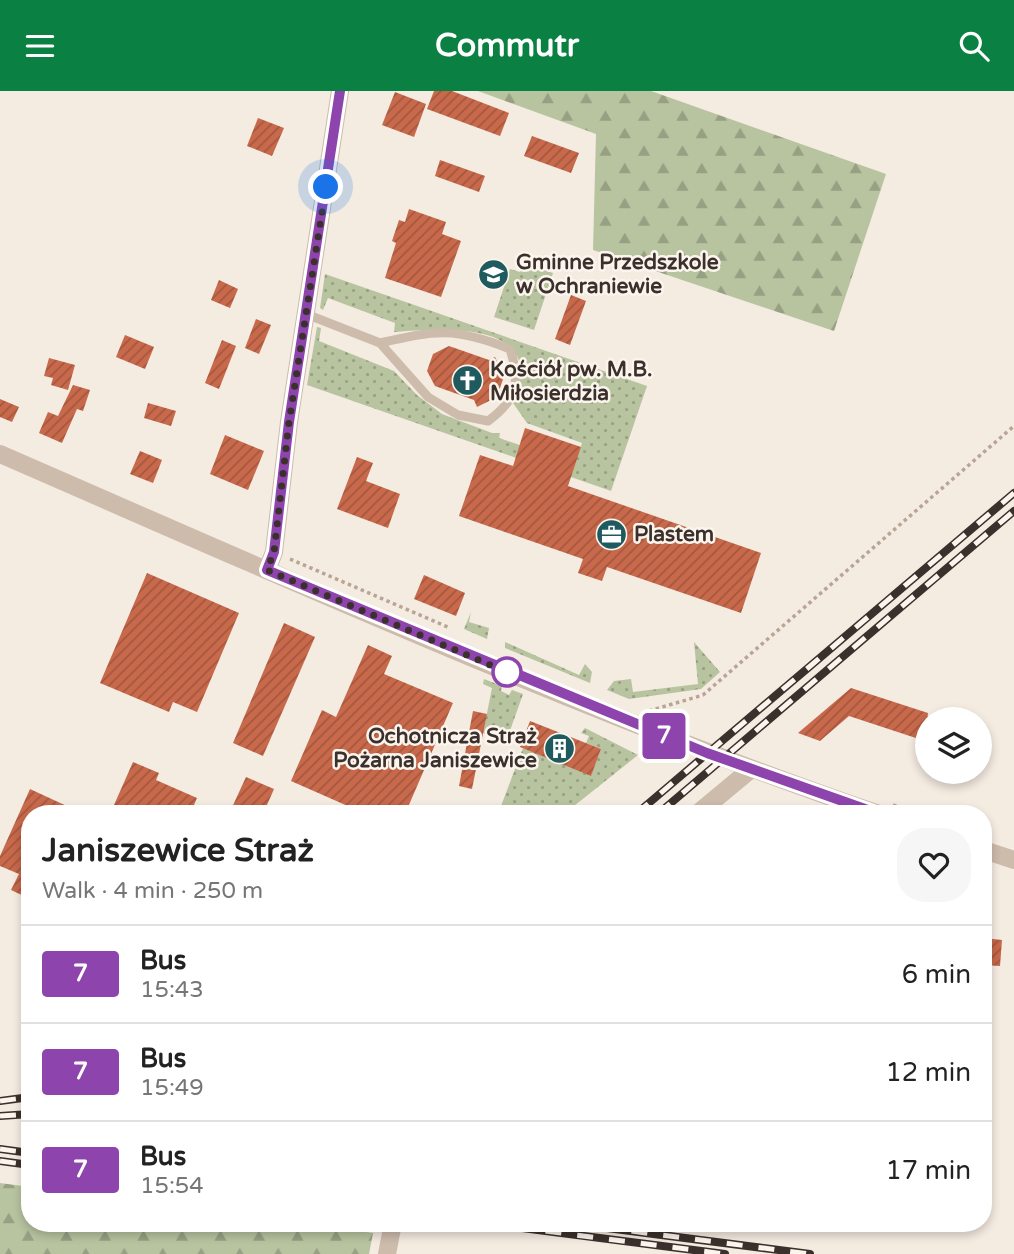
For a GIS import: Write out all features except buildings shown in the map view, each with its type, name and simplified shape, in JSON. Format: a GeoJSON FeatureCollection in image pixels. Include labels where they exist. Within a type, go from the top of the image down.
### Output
{"type":"FeatureCollection","features":[{"type":"Feature","properties":{"kind":"street"},"geometry":{"type":"LineString","coordinates":[[267,570],[274,552],[340,91]]}},
{"type":"Feature","properties":{"kind":"street"},"geometry":{"type":"LineString","coordinates":[[0,454],[267,570],[639,725],[750,770],[853,805]]}},
{"type":"Feature","properties":{"kind":"street"},"geometry":{"type":"LineString","coordinates":[[708,805],[750,770]]}},
{"type":"Feature","properties":{"kind":"street"},"geometry":{"type":"LineString","coordinates":[[992,853],[1014,860]]}},
{"type":"Feature","properties":{"kind":"street"},"geometry":{"type":"LineString","coordinates":[[387,1254],[391,1232]]}},
{"type":"Feature","properties":{"kind":"lane"},"geometry":{"type":"LineString","coordinates":[[306,314],[380,343],[428,397],[458,415],[488,421],[507,408],[518,374],[510,349],[455,331],[414,335],[380,343]]}},
{"type":"Feature","properties":{"kind":"path"},"geometry":{"type":"LineString","coordinates":[[639,725],[646,712],[703,695],[1014,426]]}},
{"type":"Feature","properties":{"kind":"green space"},"geometry":{"type":"Polygon","coordinates":[[[478,91],[651,91],[886,174],[834,331],[593,250],[596,134],[478,91]]]}},
{"type":"Feature","properties":{"kind":"green space"},"geometry":{"type":"Polygon","coordinates":[[[524,263],[553,273],[534,330],[494,317],[510,269],[520,272],[524,263]]]}},
{"type":"Feature","properties":{"kind":"green space"},"geometry":{"type":"Polygon","coordinates":[[[325,274],[647,386],[611,491],[307,385],[317,327],[321,328],[319,341],[394,371],[417,395],[442,414],[492,433],[500,433],[499,438],[575,464],[582,443],[527,423],[513,403],[521,376],[517,356],[505,343],[486,335],[464,331],[394,332],[395,323],[328,298],[323,310],[320,308],[325,274]]]}},
{"type":"Feature","properties":{"kind":"green space"},"geometry":{"type":"Polygon","coordinates":[[[471,612],[469,622],[489,628],[487,639],[464,629],[471,612]]]}},
{"type":"Feature","properties":{"kind":"green space"},"geometry":{"type":"Polygon","coordinates":[[[505,642],[579,675],[585,664],[592,672],[590,683],[505,648],[505,642]]]}},
{"type":"Feature","properties":{"kind":"green space"},"geometry":{"type":"Polygon","coordinates":[[[694,642],[720,672],[701,689],[629,699],[607,690],[614,681],[631,679],[633,692],[698,684],[694,642]]]}},
{"type":"Feature","properties":{"kind":"green space"},"geometry":{"type":"Polygon","coordinates":[[[484,679],[502,686],[501,691],[509,695],[512,690],[523,694],[506,742],[483,733],[492,688],[483,684],[484,679]]]}},
{"type":"Feature","properties":{"kind":"green space"},"geometry":{"type":"Polygon","coordinates":[[[585,728],[638,755],[575,805],[501,805],[523,748],[591,775],[601,749],[586,743],[589,736],[581,733],[585,728]]]}},
{"type":"Feature","properties":{"kind":"green space"},"geometry":{"type":"Polygon","coordinates":[[[0,1183],[21,1186],[21,1232],[373,1233],[369,1254],[0,1254],[0,1183]]]}},
{"type":"Feature","properties":{"kind":"railway"},"geometry":{"type":"LineString","coordinates":[[647,805],[1014,493]]}},
{"type":"Feature","properties":{"kind":"railway"},"geometry":{"type":"LineString","coordinates":[[669,805],[1014,511]]}},
{"type":"Feature","properties":{"kind":"railway"},"geometry":{"type":"LineString","coordinates":[[0,1101],[21,1098]]}},
{"type":"Feature","properties":{"kind":"railway"},"geometry":{"type":"LineString","coordinates":[[0,1116],[21,1115]]}},
{"type":"Feature","properties":{"kind":"railway"},"geometry":{"type":"LineString","coordinates":[[0,1149],[21,1152]]}},
{"type":"Feature","properties":{"kind":"railway"},"geometry":{"type":"LineString","coordinates":[[0,1161],[21,1164]]}},
{"type":"Feature","properties":{"kind":"railway"},"geometry":{"type":"LineString","coordinates":[[553,1232],[725,1254]]}},
{"type":"Feature","properties":{"kind":"railway"},"geometry":{"type":"LineString","coordinates":[[638,1232],[810,1254]]}},
{"type":"Feature","properties":{"kind":"bus line","name":"7"},"geometry":{"type":"LineString","coordinates":[[340,91],[289,422],[274,552],[267,570],[707,753],[853,805]]}},
{"type":"Feature","properties":{"kind":"place","name":"Gminne Przedszkole w Ochraniewie"},"geometry":{"type":"Point","coordinates":[493,274]}},
{"type":"Feature","properties":{"kind":"place","name":"Kościół pw. M.B. Miłosierdzia"},"geometry":{"type":"Point","coordinates":[467,381]}},
{"type":"Feature","properties":{"kind":"place","name":"Plastem"},"geometry":{"type":"Point","coordinates":[611,534]}},
{"type":"Feature","properties":{"kind":"place","name":"Ochotnicza Straż Pożarna Janiszewice"},"geometry":{"type":"Point","coordinates":[560,748]}},
{"type":"Feature","properties":{"kind":"route"},"geometry":{"type":"LineString","coordinates":[[326,187],[289,422],[274,552],[267,570],[507,672]]}}]}
